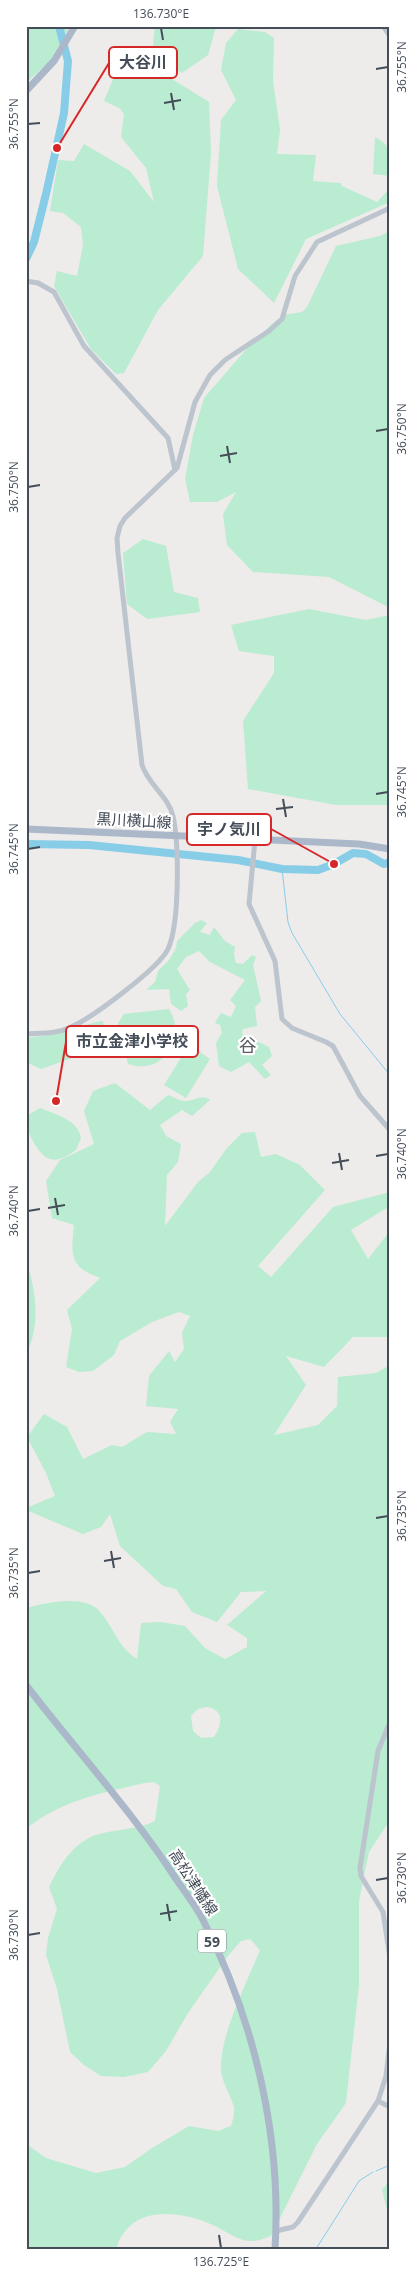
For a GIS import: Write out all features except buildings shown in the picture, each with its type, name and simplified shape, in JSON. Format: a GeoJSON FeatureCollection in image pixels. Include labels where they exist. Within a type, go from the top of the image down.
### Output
{"type":"FeatureCollection","features":[{"type":"Feature","properties":{"kind":"main road"},"geometry":{"type":"LineString","coordinates":[[26,91],[54,61],[75,26]]}},
{"type":"Feature","properties":{"kind":"main road","name":"黒川横山線"},"geometry":{"type":"LineString","coordinates":[[26,829],[359,844],[390,849]]}},
{"type":"Feature","properties":{"kind":"main road","name":"高松津幡線"},"geometry":{"type":"LineString","coordinates":[[26,1684],[143,1831],[203,1919],[233,1989],[256,2062],[271,2135],[276,2231],[275,2249]]}},
{"type":"Feature","properties":{"kind":"street"},"geometry":{"type":"LineString","coordinates":[[383,26],[390,36]]}},
{"type":"Feature","properties":{"kind":"street"},"geometry":{"type":"LineString","coordinates":[[26,1034],[55,1032],[77,1024],[140,979],[162,959],[168,949],[174,927],[176,836],[173,814],[165,799],[145,774],[142,765],[117,538],[120,526],[131,510],[175,471],[195,402],[210,375],[225,360],[269,331],[282,319],[295,276],[311,249],[324,238],[390,208]]}},
{"type":"Feature","properties":{"kind":"street"},"geometry":{"type":"LineString","coordinates":[[29,281],[48,287],[54,292],[84,346],[168,438],[175,471]]}},
{"type":"Feature","properties":{"kind":"street"},"geometry":{"type":"LineString","coordinates":[[255,840],[249,904],[275,961],[282,1019],[292,1028],[333,1046],[360,1096],[390,1130]]}},
{"type":"Feature","properties":{"kind":"street"},"geometry":{"type":"LineString","coordinates":[[390,1722],[378,1751],[360,1868],[361,1876],[383,1912],[390,1958]]}},
{"type":"Feature","properties":{"kind":"street"},"geometry":{"type":"LineString","coordinates":[[276,2231],[293,2227],[298,2222],[378,2101],[385,2081],[390,2042]]}},
{"type":"Feature","properties":{"kind":"street"},"geometry":{"type":"LineString","coordinates":[[378,2101],[390,2107]]}},
{"type":"Feature","properties":{"kind":"green space"},"geometry":{"type":"Polygon","coordinates":[[[26,26],[70,26],[50,61],[26,83],[26,26]]]}},
{"type":"Feature","properties":{"kind":"green space"},"geometry":{"type":"Polygon","coordinates":[[[155,26],[216,27],[208,55],[182,73],[152,55],[155,26]]]}},
{"type":"Feature","properties":{"kind":"green space"},"geometry":{"type":"Polygon","coordinates":[[[238,29],[265,32],[274,38],[273,81],[280,130],[277,154],[316,155],[313,181],[341,183],[342,186],[377,202],[390,188],[390,202],[306,239],[274,303],[238,269],[217,186],[221,120],[236,100],[221,70],[226,43],[238,29]]]}},
{"type":"Feature","properties":{"kind":"green space"},"geometry":{"type":"Polygon","coordinates":[[[142,60],[209,102],[211,153],[203,256],[158,310],[124,373],[116,374],[91,349],[54,286],[57,271],[77,276],[83,245],[81,227],[63,213],[50,211],[58,160],[74,161],[84,144],[130,171],[154,202],[146,168],[121,137],[124,114],[119,108],[104,101],[116,72],[142,60]]]}},
{"type":"Feature","properties":{"kind":"green space"},"geometry":{"type":"Polygon","coordinates":[[[375,137],[385,145],[390,153],[390,176],[373,174],[375,137]]]}},
{"type":"Feature","properties":{"kind":"green space"},"geometry":{"type":"Polygon","coordinates":[[[390,231],[390,608],[329,577],[253,572],[227,545],[223,514],[236,492],[217,502],[190,502],[185,479],[193,435],[204,398],[249,346],[272,324],[283,315],[302,312],[307,307],[336,246],[380,236],[390,231]]]}},
{"type":"Feature","properties":{"kind":"green space"},"geometry":{"type":"Polygon","coordinates":[[[143,539],[166,546],[174,592],[198,598],[200,612],[147,619],[127,604],[123,553],[143,539]]]}},
{"type":"Feature","properties":{"kind":"green space"},"geometry":{"type":"Polygon","coordinates":[[[309,609],[366,620],[390,615],[390,805],[336,805],[248,789],[243,721],[274,673],[274,656],[239,651],[231,625],[309,609]]]}},
{"type":"Feature","properties":{"kind":"green space"},"geometry":{"type":"Polygon","coordinates":[[[201,920],[207,923],[200,932],[210,935],[214,927],[225,941],[235,947],[236,963],[243,964],[252,955],[256,957],[253,965],[261,1001],[255,1007],[257,1026],[243,1029],[242,1034],[269,1047],[272,1056],[262,1065],[271,1075],[265,1079],[249,1062],[231,1072],[219,1066],[216,1043],[222,1033],[220,1025],[215,1023],[221,1013],[231,1017],[236,1006],[230,1000],[245,980],[210,962],[199,951],[186,957],[177,969],[190,990],[186,994],[188,1006],[181,1011],[171,1004],[169,989],[146,990],[155,982],[158,971],[169,960],[176,948],[177,941],[195,923],[201,920]]]}},
{"type":"Feature","properties":{"kind":"green space"},"geometry":{"type":"Polygon","coordinates":[[[169,1009],[174,1020],[175,1032],[173,1043],[168,1052],[161,1060],[151,1065],[128,1064],[118,1023],[124,1014],[169,1009]]]}},
{"type":"Feature","properties":{"kind":"green space"},"geometry":{"type":"Polygon","coordinates":[[[103,1021],[108,1051],[95,1050],[41,1069],[26,1062],[26,1038],[61,1033],[103,1021]]]}},
{"type":"Feature","properties":{"kind":"green space"},"geometry":{"type":"Polygon","coordinates":[[[189,1045],[210,1059],[186,1098],[164,1085],[189,1045]]]}},
{"type":"Feature","properties":{"kind":"green space"},"geometry":{"type":"Polygon","coordinates":[[[115,1083],[150,1110],[168,1095],[183,1101],[201,1097],[210,1100],[192,1116],[182,1110],[160,1125],[166,1136],[181,1144],[178,1162],[167,1175],[165,1226],[198,1182],[210,1172],[227,1148],[242,1133],[255,1132],[261,1157],[276,1154],[300,1165],[325,1190],[258,1266],[271,1277],[333,1207],[390,1192],[390,1206],[351,1230],[368,1259],[390,1231],[390,1337],[353,1337],[324,1367],[286,1356],[306,1385],[274,1435],[318,1425],[337,1406],[338,1377],[376,1373],[390,1365],[390,1820],[369,1852],[359,1901],[359,1985],[346,2103],[317,2144],[271,2236],[254,2241],[238,2238],[207,2222],[184,2216],[160,2214],[138,2220],[130,2226],[120,2239],[117,2249],[26,2249],[26,2144],[46,2158],[96,2173],[125,2167],[189,2126],[218,2131],[231,2126],[234,2109],[222,2075],[223,2050],[236,2006],[260,1950],[250,1939],[241,1941],[228,1956],[188,2013],[166,2051],[148,2072],[124,2077],[101,2076],[84,2065],[70,2052],[57,1989],[46,1955],[48,1938],[57,1909],[49,1887],[66,1858],[84,1841],[98,1834],[139,1827],[155,1821],[160,1786],[154,1782],[145,1783],[82,1799],[54,1811],[26,1829],[26,1608],[65,1601],[86,1603],[101,1613],[125,1649],[137,1659],[141,1623],[160,1622],[185,1626],[205,1648],[225,1659],[247,1647],[247,1638],[227,1625],[266,1591],[241,1592],[217,1622],[192,1612],[176,1589],[163,1586],[120,1546],[110,1514],[101,1527],[83,1534],[26,1510],[26,1508],[55,1496],[46,1473],[27,1437],[44,1414],[67,1427],[83,1459],[112,1445],[122,1447],[147,1432],[176,1434],[170,1422],[178,1409],[146,1406],[149,1376],[169,1351],[175,1362],[184,1349],[182,1333],[190,1316],[179,1312],[152,1322],[120,1341],[114,1355],[93,1371],[79,1372],[66,1367],[72,1329],[67,1310],[100,1278],[82,1269],[74,1259],[72,1244],[74,1225],[52,1218],[46,1181],[60,1160],[94,1144],[84,1111],[93,1091],[115,1083]],[[207,1707],[198,1709],[191,1716],[193,1731],[201,1738],[214,1737],[219,1728],[219,1715],[213,1709],[207,1707]]]}},
{"type":"Feature","properties":{"kind":"green space"},"geometry":{"type":"Polygon","coordinates":[[[40,1108],[65,1118],[75,1126],[81,1138],[76,1150],[56,1160],[50,1159],[40,1152],[29,1133],[27,1120],[28,1115],[40,1108]]]}},
{"type":"Feature","properties":{"kind":"green space"},"geometry":{"type":"Polygon","coordinates":[[[26,1260],[34,1295],[35,1320],[34,1332],[26,1354],[26,1260]]]}},
{"type":"Feature","properties":{"kind":"green space"},"geometry":{"type":"Polygon","coordinates":[[[390,2180],[390,2221],[382,2190],[390,2180]]]}},
{"type":"Feature","properties":{"kind":"waterway"},"geometry":{"type":"LineString","coordinates":[[26,259],[34,242],[64,113],[68,61],[59,26]]}},
{"type":"Feature","properties":{"kind":"waterway"},"geometry":{"type":"LineString","coordinates":[[26,844],[89,845],[238,860],[282,869],[318,870],[334,864],[353,853],[366,854],[384,864],[390,862]]}},
{"type":"Feature","properties":{"kind":"waterway"},"geometry":{"type":"LineString","coordinates":[[282,869],[288,922],[292,933],[340,1014],[390,1075]]}},
{"type":"Feature","properties":{"kind":"waterway"},"geometry":{"type":"LineString","coordinates":[[376,2171],[390,2165]]}},
{"type":"Feature","properties":{"kind":"waterway"},"geometry":{"type":"LineString","coordinates":[[316,2249],[359,2181],[373,2172]]}},
{"type":"Feature","properties":{"kind":"place","name":"大谷川"},"geometry":{"type":"Point","coordinates":[57,148]}},
{"type":"Feature","properties":{"kind":"place","name":"宇ノ気川"},"geometry":{"type":"Point","coordinates":[334,864]}},
{"type":"Feature","properties":{"kind":"place","name":"市立金津小学校"},"geometry":{"type":"Point","coordinates":[56,1101]}},
{"type":"Feature","properties":{"kind":"district","name":"谷"},"geometry":{"type":"Point","coordinates":[248,1045]}}]}
